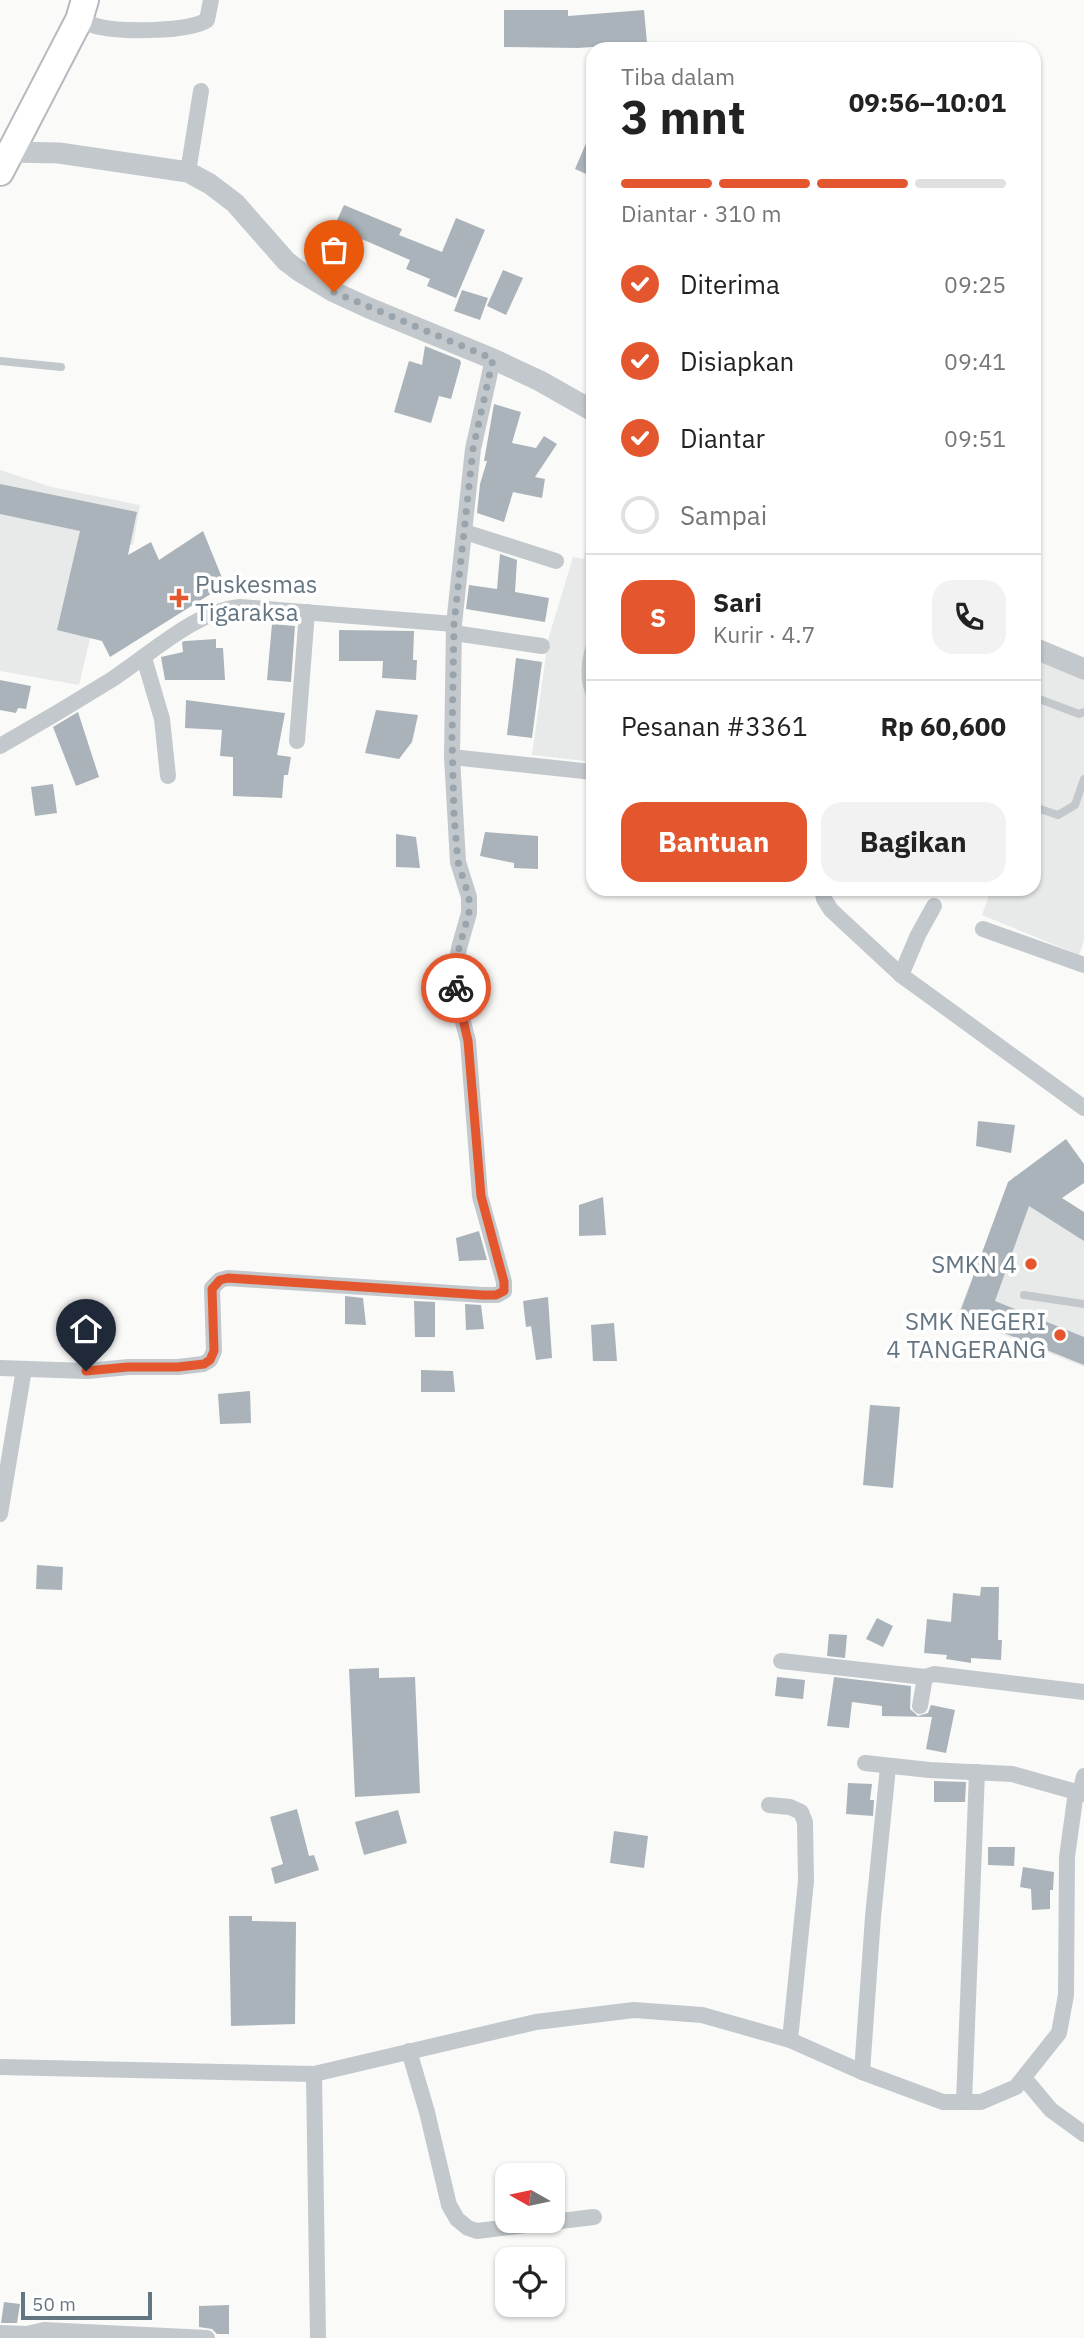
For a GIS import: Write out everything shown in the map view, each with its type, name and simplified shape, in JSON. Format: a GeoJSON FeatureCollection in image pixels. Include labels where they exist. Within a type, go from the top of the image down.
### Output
{"type":"FeatureCollection","features":[{"type":"Feature","properties":{"kind":"main road"},"geometry":{"type":"LineString","coordinates":[[6,162],[82,10]]}},
{"type":"Feature","properties":{"kind":"street"},"geometry":{"type":"LineString","coordinates":[[82,10],[100,27],[124,30],[194,26],[206,20],[211,0]]}},
{"type":"Feature","properties":{"kind":"street"},"geometry":{"type":"LineString","coordinates":[[188,172],[201,91]]}},
{"type":"Feature","properties":{"kind":"street"},"geometry":{"type":"LineString","coordinates":[[6,162],[60,153],[188,172],[210,184],[234,203],[286,261],[334,292],[493,359],[586,407]]}},
{"type":"Feature","properties":{"kind":"street"},"geometry":{"type":"LineString","coordinates":[[0,1368],[86,1371],[204,1364],[210,1360],[214,1351],[212,1289],[220,1280],[228,1278],[483,1295],[496,1295],[504,1291],[504,1282],[481,1196],[468,1041],[457,999],[455,977],[459,948],[469,913],[469,897],[458,862],[452,757],[454,629],[473,449],[493,359]]}},
{"type":"Feature","properties":{"kind":"street"},"geometry":{"type":"LineString","coordinates":[[465,532],[556,561]]}},
{"type":"Feature","properties":{"kind":"street"},"geometry":{"type":"LineString","coordinates":[[0,746],[74,704],[210,613],[226,608],[307,612],[454,629],[542,646]]}},
{"type":"Feature","properties":{"kind":"street"},"geometry":{"type":"LineString","coordinates":[[297,741],[307,612]]}},
{"type":"Feature","properties":{"kind":"street"},"geometry":{"type":"LineString","coordinates":[[1041,651],[1084,669]]}},
{"type":"Feature","properties":{"kind":"street"},"geometry":{"type":"LineString","coordinates":[[145,658],[162,719],[169,776]]}},
{"type":"Feature","properties":{"kind":"street"},"geometry":{"type":"LineString","coordinates":[[452,757],[586,771]]}},
{"type":"Feature","properties":{"kind":"street"},"geometry":{"type":"LineString","coordinates":[[823,896],[831,910],[901,975],[1084,1108]]}},
{"type":"Feature","properties":{"kind":"street"},"geometry":{"type":"LineString","coordinates":[[901,975],[934,906]]}},
{"type":"Feature","properties":{"kind":"street"},"geometry":{"type":"LineString","coordinates":[[983,929],[1084,965]]}},
{"type":"Feature","properties":{"kind":"street"},"geometry":{"type":"LineString","coordinates":[[0,1514],[24,1368]]}},
{"type":"Feature","properties":{"kind":"street"},"geometry":{"type":"LineString","coordinates":[[781,1661],[925,1677],[934,1674],[1084,1692]]}},
{"type":"Feature","properties":{"kind":"street"},"geometry":{"type":"LineString","coordinates":[[920,1706],[925,1677]]}},
{"type":"Feature","properties":{"kind":"street"},"geometry":{"type":"LineString","coordinates":[[865,1763],[1012,1774],[1082,1794]]}},
{"type":"Feature","properties":{"kind":"street"},"geometry":{"type":"LineString","coordinates":[[862,2072],[873,1917],[888,1766]]}},
{"type":"Feature","properties":{"kind":"street"},"geometry":{"type":"LineString","coordinates":[[964,2102],[977,1772]]}},
{"type":"Feature","properties":{"kind":"street"},"geometry":{"type":"LineString","coordinates":[[0,2067],[314,2074],[536,2022],[634,2010],[702,2015],[790,2040],[862,2072],[943,2102],[981,2102],[1016,2087],[1059,2033],[1066,1994],[1067,1857],[1075,1799],[1082,1794],[1084,1776]]}},
{"type":"Feature","properties":{"kind":"street"},"geometry":{"type":"LineString","coordinates":[[769,1805],[790,1807],[801,1812],[805,1822],[806,1881],[790,2040]]}},
{"type":"Feature","properties":{"kind":"street"},"geometry":{"type":"LineString","coordinates":[[409,2052],[427,2112],[449,2205],[457,2219],[477,2231],[594,2217]]}},
{"type":"Feature","properties":{"kind":"street"},"geometry":{"type":"LineString","coordinates":[[314,2074],[318,2338]]}},
{"type":"Feature","properties":{"kind":"street"},"geometry":{"type":"LineString","coordinates":[[1024,2078],[1051,2109],[1084,2134]]}},
{"type":"Feature","properties":{"kind":"street"},"geometry":{"type":"LineString","coordinates":[[0,2333],[27,2334],[44,2330],[207,2338]]}},
{"type":"Feature","properties":{"kind":"lane"},"geometry":{"type":"LineString","coordinates":[[0,362],[61,367]]}},
{"type":"Feature","properties":{"kind":"lane"},"geometry":{"type":"LineString","coordinates":[[1041,700],[1079,714],[1084,712]]}},
{"type":"Feature","properties":{"kind":"lane"},"geometry":{"type":"LineString","coordinates":[[1041,809],[1058,815],[1076,805],[1084,779]]}},
{"type":"Feature","properties":{"kind":"lane"},"geometry":{"type":"LineString","coordinates":[[1024,1295],[1084,1304]]}},
{"type":"Feature","properties":{"kind":"shaded area"},"geometry":{"type":"Polygon","coordinates":[[[0,470],[51,487],[140,505],[133,545],[113,542],[79,685],[0,671],[0,470]]]}},
{"type":"Feature","properties":{"kind":"shaded area"},"geometry":{"type":"Polygon","coordinates":[[[586,548],[586,761],[532,755],[548,640],[573,557],[584,559],[586,548]]]}},
{"type":"Feature","properties":{"kind":"shaded area"},"geometry":{"type":"Polygon","coordinates":[[[1041,659],[1084,677],[1084,940],[1079,955],[982,915],[989,896],[1041,896],[1041,659]]]}},
{"type":"Feature","properties":{"kind":"shaded area","name":"SMKN 4"},"geometry":{"type":"Polygon","coordinates":[[[1014,1175],[1084,1212],[1084,1367],[957,1316],[1014,1175]]]}},
{"type":"Feature","properties":{"kind":"building"},"geometry":{"type":"Polygon","coordinates":[[[504,10],[568,10],[568,16],[644,10],[647,42],[586,42],[586,47],[578,48],[504,47],[504,10]]]}},
{"type":"Feature","properties":{"kind":"building"},"geometry":{"type":"Polygon","coordinates":[[[586,143],[586,174],[575,169],[586,143]]]}},
{"type":"Feature","properties":{"kind":"building"},"geometry":{"type":"Polygon","coordinates":[[[344,205],[402,229],[399,235],[442,252],[456,218],[485,230],[456,298],[427,286],[430,279],[406,269],[410,260],[334,227],[344,205]]]}},
{"type":"Feature","properties":{"kind":"building"},"geometry":{"type":"Polygon","coordinates":[[[503,270],[523,278],[506,315],[487,306],[503,270]]]}},
{"type":"Feature","properties":{"kind":"building"},"geometry":{"type":"Polygon","coordinates":[[[462,290],[488,298],[480,320],[454,311],[462,290]]]}},
{"type":"Feature","properties":{"kind":"building"},"geometry":{"type":"Polygon","coordinates":[[[425,346],[460,360],[461,363],[451,399],[439,396],[431,423],[394,412],[409,361],[422,365],[425,346]]]}},
{"type":"Feature","properties":{"kind":"building"},"geometry":{"type":"Polygon","coordinates":[[[494,404],[521,412],[512,443],[536,448],[544,436],[557,444],[535,477],[545,479],[542,498],[513,492],[504,522],[477,513],[494,404]]]}},
{"type":"Feature","properties":{"kind":"building"},"geometry":{"type":"Polygon","coordinates":[[[0,484],[137,512],[128,555],[151,542],[159,560],[203,531],[225,585],[110,657],[102,641],[57,630],[80,531],[0,514],[0,484]]]}},
{"type":"Feature","properties":{"kind":"building"},"geometry":{"type":"Polygon","coordinates":[[[500,554],[517,560],[515,592],[549,598],[545,622],[466,609],[469,585],[497,589],[500,554]]]}},
{"type":"Feature","properties":{"kind":"building"},"geometry":{"type":"Polygon","coordinates":[[[272,624],[295,626],[291,682],[267,680],[272,624]]]}},
{"type":"Feature","properties":{"kind":"building"},"geometry":{"type":"Polygon","coordinates":[[[339,630],[414,631],[413,660],[417,660],[416,680],[382,678],[383,661],[339,661],[339,630]]]}},
{"type":"Feature","properties":{"kind":"building"},"geometry":{"type":"Polygon","coordinates":[[[216,639],[216,648],[223,648],[225,680],[165,680],[161,657],[183,652],[182,642],[185,641],[216,639]]]}},
{"type":"Feature","properties":{"kind":"building"},"geometry":{"type":"Polygon","coordinates":[[[516,658],[542,662],[532,738],[507,735],[516,658]]]}},
{"type":"Feature","properties":{"kind":"building"},"geometry":{"type":"Polygon","coordinates":[[[0,680],[31,686],[26,709],[18,708],[16,713],[0,710],[0,680]]]}},
{"type":"Feature","properties":{"kind":"building"},"geometry":{"type":"Polygon","coordinates":[[[186,700],[285,713],[277,755],[291,757],[288,775],[284,775],[282,798],[233,796],[233,757],[220,756],[222,730],[185,728],[186,700]]]}},
{"type":"Feature","properties":{"kind":"building"},"geometry":{"type":"Polygon","coordinates":[[[376,710],[418,715],[412,742],[399,759],[365,753],[376,710]]]}},
{"type":"Feature","properties":{"kind":"building"},"geometry":{"type":"Polygon","coordinates":[[[78,712],[99,777],[76,786],[53,727],[78,712]]]}},
{"type":"Feature","properties":{"kind":"building"},"geometry":{"type":"Polygon","coordinates":[[[53,784],[57,813],[35,816],[31,787],[53,784]]]}},
{"type":"Feature","properties":{"kind":"building"},"geometry":{"type":"Polygon","coordinates":[[[485,832],[538,836],[538,869],[514,868],[514,863],[480,856],[485,832]]]}},
{"type":"Feature","properties":{"kind":"building"},"geometry":{"type":"Polygon","coordinates":[[[396,834],[416,837],[420,868],[396,867],[396,834]]]}},
{"type":"Feature","properties":{"kind":"building"},"geometry":{"type":"Polygon","coordinates":[[[978,1121],[1015,1125],[1011,1153],[976,1146],[978,1121]]]}},
{"type":"Feature","properties":{"kind":"building"},"geometry":{"type":"Polygon","coordinates":[[[1066,1139],[1084,1164],[1084,1183],[1062,1198],[1084,1212],[1084,1241],[1029,1206],[995,1301],[1084,1337],[1084,1365],[959,1315],[1008,1182],[1066,1139]]]}},
{"type":"Feature","properties":{"kind":"building"},"geometry":{"type":"Polygon","coordinates":[[[603,1197],[606,1235],[579,1236],[579,1205],[603,1197]]]}},
{"type":"Feature","properties":{"kind":"building"},"geometry":{"type":"Polygon","coordinates":[[[479,1231],[487,1260],[459,1261],[456,1238],[479,1231]]]}},
{"type":"Feature","properties":{"kind":"building"},"geometry":{"type":"Polygon","coordinates":[[[345,1296],[363,1298],[366,1325],[345,1324],[345,1296]]]}},
{"type":"Feature","properties":{"kind":"building"},"geometry":{"type":"Polygon","coordinates":[[[548,1297],[552,1358],[536,1360],[531,1326],[526,1327],[523,1301],[548,1297]]]}},
{"type":"Feature","properties":{"kind":"building"},"geometry":{"type":"Polygon","coordinates":[[[414,1301],[435,1302],[435,1337],[415,1337],[414,1301]]]}},
{"type":"Feature","properties":{"kind":"building"},"geometry":{"type":"Polygon","coordinates":[[[465,1304],[481,1305],[484,1329],[466,1330],[465,1304]]]}},
{"type":"Feature","properties":{"kind":"building"},"geometry":{"type":"Polygon","coordinates":[[[614,1323],[617,1361],[593,1361],[591,1325],[614,1323]]]}},
{"type":"Feature","properties":{"kind":"building"},"geometry":{"type":"Polygon","coordinates":[[[421,1370],[453,1371],[455,1392],[421,1392],[421,1370]]]}},
{"type":"Feature","properties":{"kind":"building"},"geometry":{"type":"Polygon","coordinates":[[[250,1391],[251,1423],[220,1424],[218,1394],[250,1391]]]}},
{"type":"Feature","properties":{"kind":"building"},"geometry":{"type":"Polygon","coordinates":[[[870,1405],[900,1407],[893,1488],[863,1485],[870,1405]]]}},
{"type":"Feature","properties":{"kind":"building"},"geometry":{"type":"Polygon","coordinates":[[[37,1565],[63,1567],[62,1590],[36,1589],[37,1565]]]}},
{"type":"Feature","properties":{"kind":"building"},"geometry":{"type":"Polygon","coordinates":[[[981,1587],[999,1587],[998,1640],[1002,1640],[1001,1660],[971,1658],[971,1663],[946,1659],[947,1655],[924,1653],[927,1619],[951,1622],[953,1593],[980,1596],[981,1587]]]}},
{"type":"Feature","properties":{"kind":"building"},"geometry":{"type":"Polygon","coordinates":[[[877,1618],[893,1626],[883,1647],[866,1639],[877,1618]]]}},
{"type":"Feature","properties":{"kind":"building"},"geometry":{"type":"Polygon","coordinates":[[[829,1634],[847,1635],[845,1658],[827,1656],[829,1634]]]}},
{"type":"Feature","properties":{"kind":"building"},"geometry":{"type":"Polygon","coordinates":[[[379,1668],[379,1678],[415,1677],[420,1793],[355,1797],[349,1669],[379,1668]]]}},
{"type":"Feature","properties":{"kind":"building"},"geometry":{"type":"Polygon","coordinates":[[[777,1677],[805,1680],[803,1699],[775,1696],[777,1677]]]}},
{"type":"Feature","properties":{"kind":"building"},"geometry":{"type":"Polygon","coordinates":[[[834,1677],[911,1686],[910,1709],[918,1716],[928,1713],[931,1705],[955,1710],[946,1753],[926,1749],[932,1717],[882,1716],[882,1706],[852,1702],[849,1728],[827,1726],[834,1677]]]}},
{"type":"Feature","properties":{"kind":"building"},"geometry":{"type":"Polygon","coordinates":[[[934,1781],[966,1782],[965,1802],[934,1802],[934,1781]]]}},
{"type":"Feature","properties":{"kind":"building"},"geometry":{"type":"Polygon","coordinates":[[[848,1783],[872,1784],[870,1800],[874,1800],[873,1816],[846,1814],[848,1783]]]}},
{"type":"Feature","properties":{"kind":"building"},"geometry":{"type":"Polygon","coordinates":[[[297,1809],[309,1856],[314,1855],[319,1870],[275,1884],[271,1868],[283,1864],[270,1817],[297,1809]]]}},
{"type":"Feature","properties":{"kind":"building"},"geometry":{"type":"Polygon","coordinates":[[[398,1810],[407,1843],[364,1855],[355,1822],[398,1810]]]}},
{"type":"Feature","properties":{"kind":"building"},"geometry":{"type":"Polygon","coordinates":[[[614,1831],[648,1836],[644,1868],[610,1863],[614,1831]]]}},
{"type":"Feature","properties":{"kind":"building"},"geometry":{"type":"Polygon","coordinates":[[[988,1847],[1015,1847],[1014,1866],[988,1865],[988,1847]]]}},
{"type":"Feature","properties":{"kind":"building"},"geometry":{"type":"Polygon","coordinates":[[[1023,1867],[1054,1872],[1050,1909],[1032,1910],[1031,1889],[1020,1887],[1023,1867]]]}},
{"type":"Feature","properties":{"kind":"building"},"geometry":{"type":"Polygon","coordinates":[[[229,1916],[252,1916],[252,1921],[296,1922],[295,2024],[231,2026],[229,1916]]]}},
{"type":"Feature","properties":{"kind":"building"},"geometry":{"type":"Polygon","coordinates":[[[4,2302],[20,2304],[17,2323],[1,2323],[4,2302]]]}},
{"type":"Feature","properties":{"kind":"building"},"geometry":{"type":"Polygon","coordinates":[[[229,2305],[229,2334],[217,2334],[212,2329],[199,2327],[199,2306],[229,2305]]]}},
{"type":"Feature","properties":{"kind":"way so far"},"geometry":{"type":"LineString","coordinates":[[334,292],[493,359],[473,449],[454,624],[454,815],[458,862],[469,897],[469,913],[459,948],[456,988]]}},
{"type":"Feature","properties":{"kind":"place","name":"Puskesmas Tigaraksa"},"geometry":{"type":"Point","coordinates":[179,598]}},
{"type":"Feature","properties":{"kind":"place","name":"SMKN 4"},"geometry":{"type":"Point","coordinates":[1031,1264]}},
{"type":"Feature","properties":{"kind":"place","name":"SMK NEGERI 4 TANGERANG"},"geometry":{"type":"Point","coordinates":[1060,1335]}},
{"type":"Feature","properties":{"kind":"route"},"geometry":{"type":"LineString","coordinates":[[86,1371],[204,1364],[210,1360],[214,1351],[212,1289],[215,1283],[228,1278],[483,1295],[496,1295],[504,1291],[477,1173],[468,1041],[456,988]]}}]}
